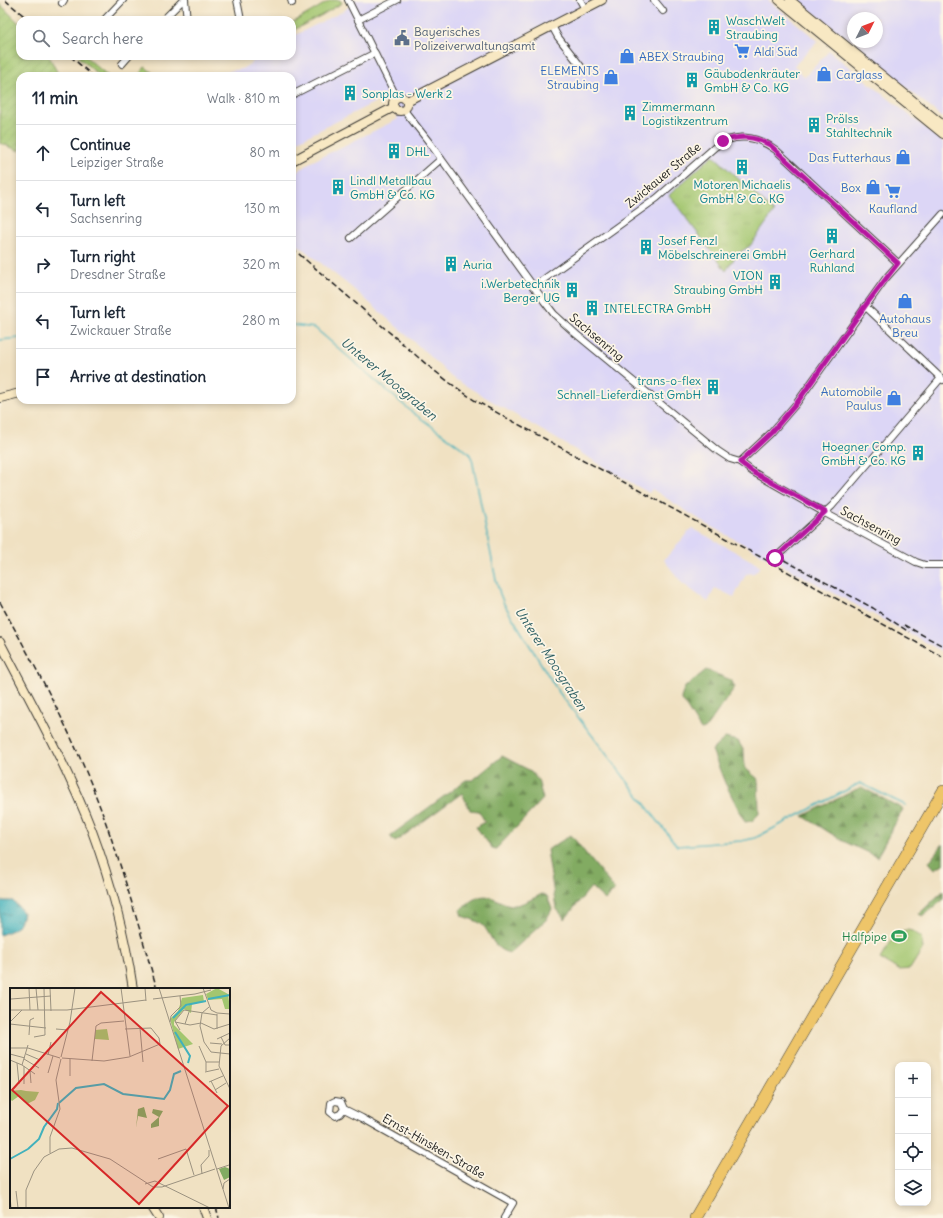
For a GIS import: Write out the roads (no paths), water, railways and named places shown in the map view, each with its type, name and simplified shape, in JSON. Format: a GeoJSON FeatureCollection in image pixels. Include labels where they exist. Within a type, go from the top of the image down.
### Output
{"type":"FeatureCollection","features":[{"type":"Feature","properties":{"kind":"highway"},"geometry":{"type":"LineString","coordinates":[[695,1218],[943,791]]}},
{"type":"Feature","properties":{"kind":"street"},"geometry":{"type":"LineString","coordinates":[[108,16],[124,0]]}},
{"type":"Feature","properties":{"kind":"street"},"geometry":{"type":"LineString","coordinates":[[167,16],[185,0],[187,16]]}},
{"type":"Feature","properties":{"kind":"street"},"geometry":{"type":"LineString","coordinates":[[237,0],[240,16]]}},
{"type":"Feature","properties":{"kind":"street"},"geometry":{"type":"LineString","coordinates":[[348,0],[397,98]]}},
{"type":"Feature","properties":{"kind":"street"},"geometry":{"type":"LineString","coordinates":[[358,20],[397,0]]}},
{"type":"Feature","properties":{"kind":"street"},"geometry":{"type":"LineString","coordinates":[[580,0],[585,9]]}},
{"type":"Feature","properties":{"kind":"street"},"geometry":{"type":"LineString","coordinates":[[407,101],[602,0]]}},
{"type":"Feature","properties":{"kind":"street"},"geometry":{"type":"LineString","coordinates":[[654,0],[663,11]]}},
{"type":"Feature","properties":{"kind":"street"},"geometry":{"type":"LineString","coordinates":[[779,0],[943,134]]}},
{"type":"Feature","properties":{"kind":"street"},"geometry":{"type":"LineString","coordinates":[[790,0],[943,125]]}},
{"type":"Feature","properties":{"kind":"street"},"geometry":{"type":"LineString","coordinates":[[552,26],[558,37],[583,69]]}},
{"type":"Feature","properties":{"kind":"street"},"geometry":{"type":"LineString","coordinates":[[296,93],[375,53]]}},
{"type":"Feature","properties":{"kind":"street"},"geometry":{"type":"LineString","coordinates":[[122,64],[126,60]]}},
{"type":"Feature","properties":{"kind":"street"},"geometry":{"type":"LineString","coordinates":[[397,98],[402,97],[407,101]]}},
{"type":"Feature","properties":{"kind":"street"},"geometry":{"type":"LineString","coordinates":[[394,107],[394,102],[397,98]]}},
{"type":"Feature","properties":{"kind":"street"},"geometry":{"type":"LineString","coordinates":[[394,107],[400,111],[404,110],[407,106],[407,101]]}},
{"type":"Feature","properties":{"kind":"street"},"geometry":{"type":"LineString","coordinates":[[296,160],[394,107]]}},
{"type":"Feature","properties":{"kind":"street","name":"Sachsenring"},"geometry":{"type":"LineString","coordinates":[[404,110],[554,314],[581,338],[718,451],[730,459],[740,462],[753,472],[916,562],[925,565],[943,565]]}},
{"type":"Feature","properties":{"kind":"street","name":"Zwickauer Straße"},"geometry":{"type":"LineString","coordinates":[[533,286],[657,198],[723,141],[747,137],[762,141],[776,150],[898,263]]}},
{"type":"Feature","properties":{"kind":"street"},"geometry":{"type":"LineString","coordinates":[[351,238],[441,159]]}},
{"type":"Feature","properties":{"kind":"street"},"geometry":{"type":"LineString","coordinates":[[740,462],[771,433],[796,404],[865,306],[898,263],[943,214]]}},
{"type":"Feature","properties":{"kind":"street"},"geometry":{"type":"LineString","coordinates":[[775,558],[836,501],[942,379],[865,306]]}},
{"type":"Feature","properties":{"kind":"street"},"geometry":{"type":"LineString","coordinates":[[0,398],[16,394]]}},
{"type":"Feature","properties":{"kind":"street"},"geometry":{"type":"LineString","coordinates":[[0,642],[56,751],[91,830],[116,904],[129,962],[133,988]]}},
{"type":"Feature","properties":{"kind":"street","name":"Ernst-Hinsken-Straße"},"geometry":{"type":"LineString","coordinates":[[344,1109],[340,1114],[335,1116],[330,1112],[331,1103],[335,1101],[341,1102],[344,1109],[513,1204],[504,1218]]}},
{"type":"Feature","properties":{"kind":"street"},"geometry":{"type":"LineString","coordinates":[[153,1208],[159,1218]]}},
{"type":"Feature","properties":{"kind":"street"},"geometry":{"type":"LineString","coordinates":[[204,1208],[207,1218]]}},
{"type":"Feature","properties":{"kind":"water"},"geometry":{"type":"Polygon","coordinates":[[[13,901],[23,912],[19,925],[0,935],[0,902],[13,901]]]}},
{"type":"Feature","properties":{"kind":"waterway","name":"Unterer Moosgraben"},"geometry":{"type":"LineString","coordinates":[[296,326],[315,328],[412,412],[469,453],[472,459],[496,580],[504,604],[558,691],[677,846],[741,841],[755,838],[860,783],[905,805]]}},
{"type":"Feature","properties":{"kind":"waterway","name":"Unterer Moosgraben"},"geometry":{"type":"LineString","coordinates":[[0,340],[16,338]]}},
{"type":"Feature","properties":{"kind":"railway"},"geometry":{"type":"LineString","coordinates":[[5,0],[24,16]]}},
{"type":"Feature","properties":{"kind":"railway"},"geometry":{"type":"LineString","coordinates":[[75,60],[88,72]]}},
{"type":"Feature","properties":{"kind":"railway"},"geometry":{"type":"LineString","coordinates":[[296,251],[426,364],[474,400],[943,657]]}},
{"type":"Feature","properties":{"kind":"railway"},"geometry":{"type":"LineString","coordinates":[[784,560],[873,608],[909,632]]}},
{"type":"Feature","properties":{"kind":"railway"},"geometry":{"type":"LineString","coordinates":[[0,602],[65,725],[95,794],[124,877],[157,988]]}},
{"type":"Feature","properties":{"kind":"railway"},"geometry":{"type":"LineString","coordinates":[[904,625],[943,646]]}},
{"type":"Feature","properties":{"kind":"railway"},"geometry":{"type":"LineString","coordinates":[[216,1208],[219,1218]]}},
{"type":"Feature","properties":{"kind":"place","name":"WaschWelt Straubing"},"geometry":{"type":"Point","coordinates":[714,27]}},
{"type":"Feature","properties":{"kind":"place","name":"Bayerisches Polizeiverwaltungsamt"},"geometry":{"type":"Point","coordinates":[402,38]}},
{"type":"Feature","properties":{"kind":"place","name":"Aldi Süd"},"geometry":{"type":"Point","coordinates":[742,51]}},
{"type":"Feature","properties":{"kind":"place","name":"ABEX Straubing"},"geometry":{"type":"Point","coordinates":[627,56]}},
{"type":"Feature","properties":{"kind":"place","name":"Carglass"},"geometry":{"type":"Point","coordinates":[824,74]}},
{"type":"Feature","properties":{"kind":"place","name":"ELEMENTS Straubing"},"geometry":{"type":"Point","coordinates":[611,77]}},
{"type":"Feature","properties":{"kind":"place","name":"Gäubodenkräuter GmbH & Co. KG"},"geometry":{"type":"Point","coordinates":[692,80]}},
{"type":"Feature","properties":{"kind":"place","name":"Sonplas - Werk 2"},"geometry":{"type":"Point","coordinates":[350,93]}},
{"type":"Feature","properties":{"kind":"place","name":"Zimmermann Logistikzentrum"},"geometry":{"type":"Point","coordinates":[630,113]}},
{"type":"Feature","properties":{"kind":"place","name":"Prölss Stahltechnik"},"geometry":{"type":"Point","coordinates":[814,125]}},
{"type":"Feature","properties":{"kind":"place","name":"DHL"},"geometry":{"type":"Point","coordinates":[394,151]}},
{"type":"Feature","properties":{"kind":"place","name":"Das Futterhaus"},"geometry":{"type":"Point","coordinates":[903,157]}},
{"type":"Feature","properties":{"kind":"place","name":"Motoren Michaelis GmbH & Co. KG"},"geometry":{"type":"Point","coordinates":[742,167]}},
{"type":"Feature","properties":{"kind":"place","name":"Lindl Metallbau GmbH & Co. KG"},"geometry":{"type":"Point","coordinates":[338,187]}},
{"type":"Feature","properties":{"kind":"place","name":"Box"},"geometry":{"type":"Point","coordinates":[873,187]}},
{"type":"Feature","properties":{"kind":"place","name":"Kaufland"},"geometry":{"type":"Point","coordinates":[893,191]}},
{"type":"Feature","properties":{"kind":"place","name":"Gerhard Ruhland"},"geometry":{"type":"Point","coordinates":[832,236]}},
{"type":"Feature","properties":{"kind":"place","name":"Josef Fenzl Möbelschreinerei GmbH"},"geometry":{"type":"Point","coordinates":[646,247]}},
{"type":"Feature","properties":{"kind":"place","name":"Auria"},"geometry":{"type":"Point","coordinates":[451,264]}},
{"type":"Feature","properties":{"kind":"place","name":"VION Straubing GmbH"},"geometry":{"type":"Point","coordinates":[775,282]}},
{"type":"Feature","properties":{"kind":"place","name":"i.Werbetechnik Berger UG"},"geometry":{"type":"Point","coordinates":[572,290]}},
{"type":"Feature","properties":{"kind":"place","name":"Autohaus Breu"},"geometry":{"type":"Point","coordinates":[905,301]}},
{"type":"Feature","properties":{"kind":"place","name":"INTELECTRA GmbH"},"geometry":{"type":"Point","coordinates":[592,308]}},
{"type":"Feature","properties":{"kind":"place","name":"trans-o-flex Schnell-Lieferdienst GmbH"},"geometry":{"type":"Point","coordinates":[713,387]}},
{"type":"Feature","properties":{"kind":"place","name":"Automobile Paulus"},"geometry":{"type":"Point","coordinates":[894,398]}},
{"type":"Feature","properties":{"kind":"place","name":"Hoegner Comp. GmbH & Co. KG"},"geometry":{"type":"Point","coordinates":[918,453]}},
{"type":"Feature","properties":{"kind":"place","name":"Halfpipe"},"geometry":{"type":"Point","coordinates":[899,936]}}]}
